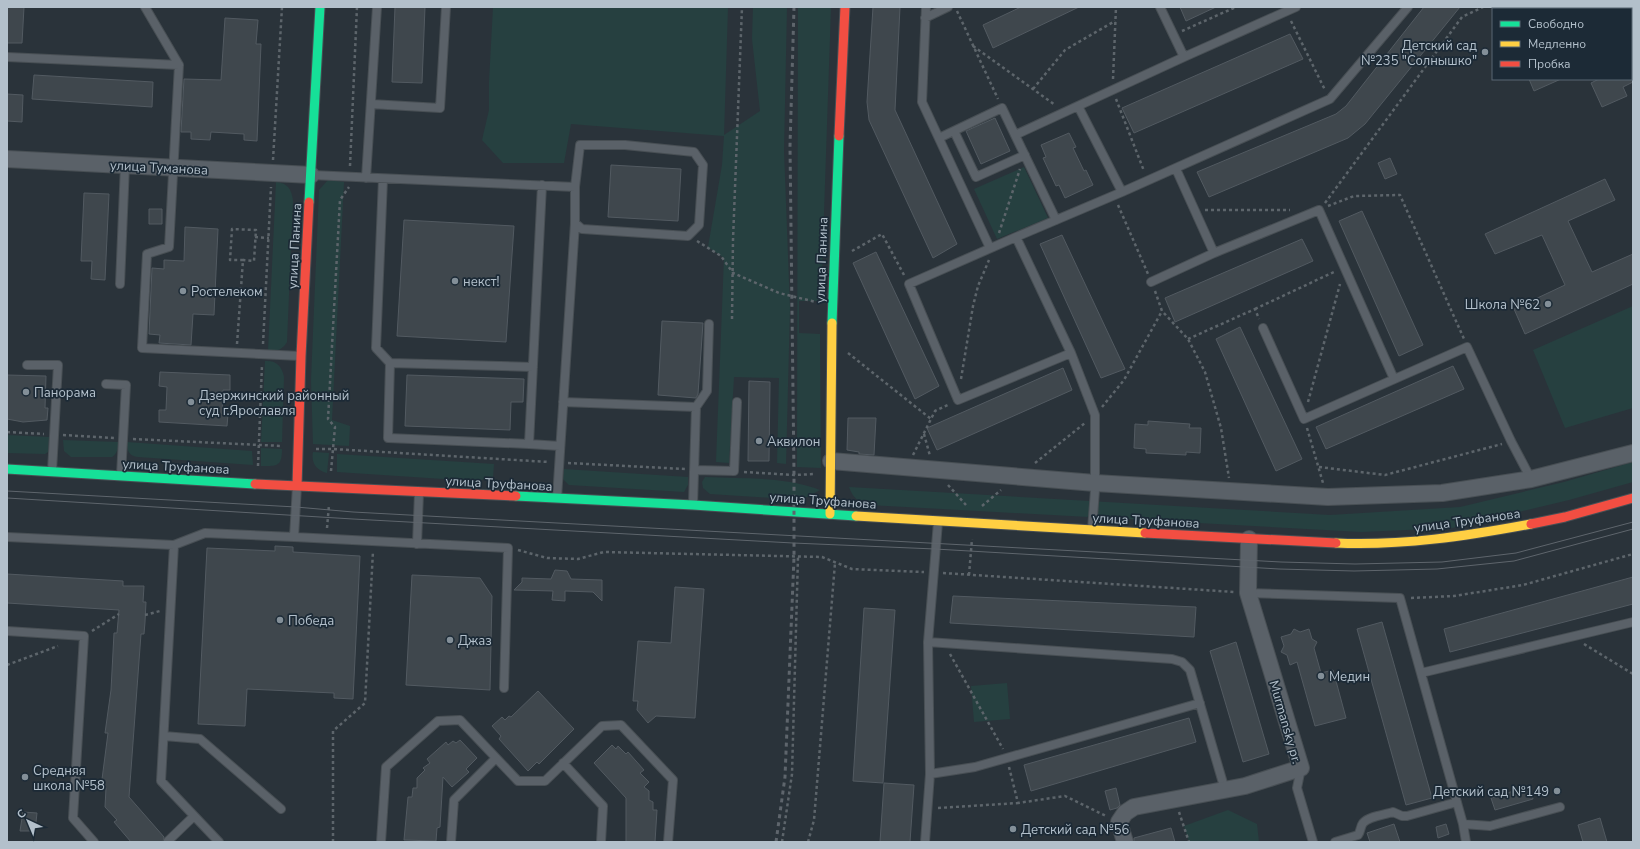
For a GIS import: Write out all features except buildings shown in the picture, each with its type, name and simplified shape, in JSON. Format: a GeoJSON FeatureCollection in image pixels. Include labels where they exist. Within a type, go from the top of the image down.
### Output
{"type":"FeatureCollection","features":[{"type":"Feature","properties":{"kind":"street","name":"улица Панина"},"geometry":{"type":"LineString","coordinates":[[297,486],[302,356],[320,7]]}},
{"type":"Feature","properties":{"kind":"street","name":"улица Панина"},"geometry":{"type":"LineString","coordinates":[[830,514],[832,303],[845,7]]}},
{"type":"Feature","properties":{"kind":"street","name":"улица Туманова"},"geometry":{"type":"LineString","coordinates":[[7,159],[311,175]]}},
{"type":"Feature","properties":{"kind":"street"},"geometry":{"type":"LineString","coordinates":[[831,467],[907,467],[1095,482],[1328,497],[1442,493],[1531,479],[1633,453]]}},
{"type":"Feature","properties":{"kind":"street","name":"улица Труфанова"},"geometry":{"type":"LineString","coordinates":[[7,469],[297,486],[557,498],[1248,539],[1347,543],[1410,542],[1473,535],[1565,517],[1633,498]]}},
{"type":"Feature","properties":{"kind":"street","name":"Murmansky pr."},"geometry":{"type":"LineString","coordinates":[[1124,842],[1119,822],[1125,813],[1134,807],[1245,786],[1301,768],[1248,593],[1248,539]]}},
{"type":"Feature","properties":{"kind":"lane"},"geometry":{"type":"LineString","coordinates":[[145,7],[179,65],[175,168],[169,247],[147,254],[142,348],[302,356]]}},
{"type":"Feature","properties":{"kind":"lane"},"geometry":{"type":"LineString","coordinates":[[366,178],[372,104],[377,7]]}},
{"type":"Feature","properties":{"kind":"lane"},"geometry":{"type":"LineString","coordinates":[[372,104],[440,108],[446,7]]}},
{"type":"Feature","properties":{"kind":"lane"},"geometry":{"type":"LineString","coordinates":[[926,7],[922,102],[992,247]]}},
{"type":"Feature","properties":{"kind":"lane"},"geometry":{"type":"LineString","coordinates":[[926,18],[948,7]]}},
{"type":"Feature","properties":{"kind":"lane"},"geometry":{"type":"LineString","coordinates":[[1160,7],[1184,57]]}},
{"type":"Feature","properties":{"kind":"lane"},"geometry":{"type":"LineString","coordinates":[[1015,135],[1296,7]]}},
{"type":"Feature","properties":{"kind":"lane"},"geometry":{"type":"LineString","coordinates":[[1071,353],[958,400],[909,284],[1176,169],[1330,99],[1408,7]]}},
{"type":"Feature","properties":{"kind":"lane"},"geometry":{"type":"LineString","coordinates":[[7,57],[179,65]]}},
{"type":"Feature","properties":{"kind":"lane"},"geometry":{"type":"LineString","coordinates":[[1078,106],[1122,192]]}},
{"type":"Feature","properties":{"kind":"lane"},"geometry":{"type":"LineString","coordinates":[[939,138],[1002,108],[1056,220]]}},
{"type":"Feature","properties":{"kind":"lane"},"geometry":{"type":"LineString","coordinates":[[954,131],[976,177],[1025,155]]}},
{"type":"Feature","properties":{"kind":"lane"},"geometry":{"type":"LineString","coordinates":[[557,498],[575,187],[580,145],[625,145],[694,152],[703,165],[699,225],[688,236],[582,229],[574,223]]}},
{"type":"Feature","properties":{"kind":"lane"},"geometry":{"type":"LineString","coordinates":[[120,284],[125,165]]}},
{"type":"Feature","properties":{"kind":"lane"},"geometry":{"type":"LineString","coordinates":[[1176,169],[1214,253]]}},
{"type":"Feature","properties":{"kind":"lane"},"geometry":{"type":"LineString","coordinates":[[311,175],[350,178],[575,187]]}},
{"type":"Feature","properties":{"kind":"lane"},"geometry":{"type":"LineString","coordinates":[[383,179],[376,348],[390,363],[388,438],[560,446]]}},
{"type":"Feature","properties":{"kind":"lane"},"geometry":{"type":"LineString","coordinates":[[529,444],[542,185]]}},
{"type":"Feature","properties":{"kind":"lane"},"geometry":{"type":"LineString","coordinates":[[1151,282],[1214,253],[1320,210],[1394,379]]}},
{"type":"Feature","properties":{"kind":"lane"},"geometry":{"type":"LineString","coordinates":[[1016,237],[1071,353],[1095,415],[1095,482],[1092,530]]}},
{"type":"Feature","properties":{"kind":"lane"},"geometry":{"type":"LineString","coordinates":[[693,506],[696,408],[707,391],[709,324]]}},
{"type":"Feature","properties":{"kind":"lane"},"geometry":{"type":"LineString","coordinates":[[1263,328],[1304,419],[1467,347],[1511,441],[1531,479]]}},
{"type":"Feature","properties":{"kind":"lane"},"geometry":{"type":"LineString","coordinates":[[390,363],[533,367]]}},
{"type":"Feature","properties":{"kind":"lane"},"geometry":{"type":"LineString","coordinates":[[27,365],[58,365],[52,471]]}},
{"type":"Feature","properties":{"kind":"lane"},"geometry":{"type":"LineString","coordinates":[[106,384],[126,385],[121,475]]}},
{"type":"Feature","properties":{"kind":"lane"},"geometry":{"type":"LineString","coordinates":[[563,402],[696,408]]}},
{"type":"Feature","properties":{"kind":"lane"},"geometry":{"type":"LineString","coordinates":[[694,470],[734,471],[737,402]]}},
{"type":"Feature","properties":{"kind":"lane"},"geometry":{"type":"LineString","coordinates":[[294,537],[297,486]]}},
{"type":"Feature","properties":{"kind":"lane"},"geometry":{"type":"LineString","coordinates":[[416,544],[419,492]]}},
{"type":"Feature","properties":{"kind":"lane"},"geometry":{"type":"LineString","coordinates":[[925,842],[930,774],[928,642],[938,521]]}},
{"type":"Feature","properties":{"kind":"lane"},"geometry":{"type":"LineString","coordinates":[[7,537],[174,545],[205,533],[508,548],[504,688]]}},
{"type":"Feature","properties":{"kind":"lane"},"geometry":{"type":"LineString","coordinates":[[174,545],[161,781],[219,842]]}},
{"type":"Feature","properties":{"kind":"lane"},"geometry":{"type":"LineString","coordinates":[[1248,593],[1400,598],[1463,824],[1466,842]]}},
{"type":"Feature","properties":{"kind":"lane"},"geometry":{"type":"LineString","coordinates":[[1421,673],[1633,622]]}},
{"type":"Feature","properties":{"kind":"lane"},"geometry":{"type":"LineString","coordinates":[[7,631],[84,636],[73,818],[94,842]]}},
{"type":"Feature","properties":{"kind":"lane"},"geometry":{"type":"LineString","coordinates":[[928,642],[1172,659],[1182,662],[1190,670],[1225,790]]}},
{"type":"Feature","properties":{"kind":"lane"},"geometry":{"type":"LineString","coordinates":[[930,774],[975,767],[1200,703]]}},
{"type":"Feature","properties":{"kind":"lane"},"geometry":{"type":"LineString","coordinates":[[381,842],[386,767],[438,721],[460,720],[518,781],[545,781],[602,726],[621,725],[673,780],[668,842]]}},
{"type":"Feature","properties":{"kind":"lane"},"geometry":{"type":"LineString","coordinates":[[164,736],[200,739],[281,808]]}},
{"type":"Feature","properties":{"kind":"lane"},"geometry":{"type":"LineString","coordinates":[[451,842],[454,800],[496,758]]}},
{"type":"Feature","properties":{"kind":"lane"},"geometry":{"type":"LineString","coordinates":[[563,764],[603,806],[601,842]]}},
{"type":"Feature","properties":{"kind":"lane"},"geometry":{"type":"LineString","coordinates":[[1301,768],[1297,788],[1312,842]]}},
{"type":"Feature","properties":{"kind":"lane"},"geometry":{"type":"LineString","coordinates":[[1335,842],[1358,835],[1362,824],[1367,820],[1393,812],[1402,816],[1407,816],[1457,802]]}},
{"type":"Feature","properties":{"kind":"lane"},"geometry":{"type":"LineString","coordinates":[[1463,824],[1490,826],[1560,807]]}},
{"type":"Feature","properties":{"kind":"lane"},"geometry":{"type":"LineString","coordinates":[[168,841],[194,816]]}},
{"type":"Feature","properties":{"kind":"path"},"geometry":{"type":"LineString","coordinates":[[258,466],[262,354],[282,7]]}},
{"type":"Feature","properties":{"kind":"path"},"geometry":{"type":"LineString","coordinates":[[331,471],[334,427],[328,418],[340,200],[350,186],[357,7]]}},
{"type":"Feature","properties":{"kind":"path"},"geometry":{"type":"LineString","coordinates":[[732,319],[732,273],[742,7]]}},
{"type":"Feature","properties":{"kind":"path"},"geometry":{"type":"LineString","coordinates":[[955,7],[1002,108]]}},
{"type":"Feature","properties":{"kind":"path"},"geometry":{"type":"LineString","coordinates":[[1116,7],[1112,90],[1148,181]]}},
{"type":"Feature","properties":{"kind":"path"},"geometry":{"type":"LineString","coordinates":[[1174,35],[1236,7]]}},
{"type":"Feature","properties":{"kind":"path"},"geometry":{"type":"LineString","coordinates":[[1320,210],[1462,17],[1483,7]]}},
{"type":"Feature","properties":{"kind":"path"},"geometry":{"type":"LineString","coordinates":[[1286,11],[1330,99]]}},
{"type":"Feature","properties":{"kind":"path"},"geometry":{"type":"LineString","coordinates":[[1033,90],[1064,50],[1116,20]]}},
{"type":"Feature","properties":{"kind":"path"},"geometry":{"type":"LineString","coordinates":[[973,46],[1065,112]]}},
{"type":"Feature","properties":{"kind":"path"},"geometry":{"type":"LineString","coordinates":[[907,467],[935,411],[958,400],[973,306],[978,286],[1025,155]]}},
{"type":"Feature","properties":{"kind":"path"},"geometry":{"type":"LineString","coordinates":[[1114,195],[1162,311],[1188,339],[1205,372],[1221,428],[1231,491]]}},
{"type":"Feature","properties":{"kind":"path"},"geometry":{"type":"LineString","coordinates":[[1320,210],[1354,196],[1400,195],[1467,347]]}},
{"type":"Feature","properties":{"kind":"path"},"geometry":{"type":"LineString","coordinates":[[1194,210],[1296,210]]}},
{"type":"Feature","properties":{"kind":"path"},"geometry":{"type":"LineString","coordinates":[[232,229],[256,230],[254,261],[243,260],[230,260],[232,229]]}},
{"type":"Feature","properties":{"kind":"path"},"geometry":{"type":"LineString","coordinates":[[850,252],[882,234],[909,284]]}},
{"type":"Feature","properties":{"kind":"path"},"geometry":{"type":"LineString","coordinates":[[688,236],[721,256],[732,273],[792,296],[823,304],[832,303]]}},
{"type":"Feature","properties":{"kind":"path"},"geometry":{"type":"LineString","coordinates":[[255,237],[269,238]]}},
{"type":"Feature","properties":{"kind":"path"},"geometry":{"type":"LineString","coordinates":[[236,352],[243,260]]}},
{"type":"Feature","properties":{"kind":"path"},"geometry":{"type":"LineString","coordinates":[[1188,339],[1255,310],[1344,267]]}},
{"type":"Feature","properties":{"kind":"path"},"geometry":{"type":"LineString","coordinates":[[1328,497],[1304,419],[1344,267]]}},
{"type":"Feature","properties":{"kind":"path"},"geometry":{"type":"LineString","coordinates":[[1255,310],[1263,328]]}},
{"type":"Feature","properties":{"kind":"path"},"geometry":{"type":"LineString","coordinates":[[1095,415],[1124,380],[1162,311]]}},
{"type":"Feature","properties":{"kind":"path"},"geometry":{"type":"LineString","coordinates":[[842,348],[931,419]]}},
{"type":"Feature","properties":{"kind":"path"},"geometry":{"type":"LineString","coordinates":[[7,432],[285,446]]}},
{"type":"Feature","properties":{"kind":"path"},"geometry":{"type":"LineString","coordinates":[[1319,467],[1386,475],[1511,441]]}},
{"type":"Feature","properties":{"kind":"path"},"geometry":{"type":"LineString","coordinates":[[316,449],[694,470]]}},
{"type":"Feature","properties":{"kind":"path"},"geometry":{"type":"LineString","coordinates":[[734,471],[794,475],[831,467]]}},
{"type":"Feature","properties":{"kind":"path"},"geometry":{"type":"LineString","coordinates":[[327,539],[329,505]]}},
{"type":"Feature","properties":{"kind":"path"},"geometry":{"type":"LineString","coordinates":[[969,575],[972,534]]}},
{"type":"Feature","properties":{"kind":"path"},"geometry":{"type":"LineString","coordinates":[[333,842],[333,731],[365,703],[373,542]]}},
{"type":"Feature","properties":{"kind":"path"},"geometry":{"type":"LineString","coordinates":[[508,548],[547,558],[578,559],[604,552],[822,557],[852,569],[933,572],[1248,593]]}},
{"type":"Feature","properties":{"kind":"path"},"geometry":{"type":"LineString","coordinates":[[1400,598],[1454,596],[1523,585],[1633,554]]}},
{"type":"Feature","properties":{"kind":"path"},"geometry":{"type":"LineString","coordinates":[[782,842],[792,774],[798,557]]}},
{"type":"Feature","properties":{"kind":"path"},"geometry":{"type":"LineString","coordinates":[[808,842],[814,820],[835,562]]}},
{"type":"Feature","properties":{"kind":"path"},"geometry":{"type":"LineString","coordinates":[[145,615],[170,608]]}},
{"type":"Feature","properties":{"kind":"path"},"geometry":{"type":"LineString","coordinates":[[84,636],[119,614]]}},
{"type":"Feature","properties":{"kind":"path"},"geometry":{"type":"LineString","coordinates":[[1571,637],[1633,674]]}},
{"type":"Feature","properties":{"kind":"path"},"geometry":{"type":"LineString","coordinates":[[7,665],[63,644]]}},
{"type":"Feature","properties":{"kind":"path"},"geometry":{"type":"LineString","coordinates":[[1175,799],[1188,842]]}},
{"type":"Feature","properties":{"kind":"path"},"geometry":{"type":"LineString","coordinates":[[928,808],[1018,803]]}},
{"type":"Feature","properties":{"kind":"green space"},"geometry":{"type":"Polygon","coordinates":[[[493,7],[728,7],[724,135],[760,111],[752,39],[753,7],[787,7],[784,151],[790,308],[786,464],[777,463],[779,378],[734,377],[729,463],[716,462],[724,258],[708,247],[722,165],[724,136],[571,124],[564,163],[503,163],[482,140],[489,110],[493,7]]]}},
{"type":"Feature","properties":{"kind":"green space"},"geometry":{"type":"Polygon","coordinates":[[[798,7],[831,7],[821,301],[799,301],[799,333],[820,334],[821,468],[797,467],[798,7]]]}},
{"type":"Feature","properties":{"kind":"green space"},"geometry":{"type":"Polygon","coordinates":[[[1024,167],[1048,218],[997,239],[974,189],[1024,167]]]}},
{"type":"Feature","properties":{"kind":"green space"},"geometry":{"type":"Polygon","coordinates":[[[328,180],[344,182],[332,420],[350,426],[349,446],[313,444],[311,380],[319,190],[328,180]]]}},
{"type":"Feature","properties":{"kind":"green space"},"geometry":{"type":"Polygon","coordinates":[[[276,182],[284,184],[289,188],[293,201],[287,342],[279,350],[268,351],[276,182]]]}},
{"type":"Feature","properties":{"kind":"green space"},"geometry":{"type":"Polygon","coordinates":[[[1633,306],[1633,408],[1565,428],[1533,350],[1633,306]]]}},
{"type":"Feature","properties":{"kind":"green space"},"geometry":{"type":"Polygon","coordinates":[[[265,361],[278,364],[284,377],[282,442],[261,442],[265,361]]]}},
{"type":"Feature","properties":{"kind":"green space"},"geometry":{"type":"Polygon","coordinates":[[[7,435],[49,437],[48,452],[45,454],[7,453],[7,435]]]}},
{"type":"Feature","properties":{"kind":"green space"},"geometry":{"type":"Polygon","coordinates":[[[63,440],[118,442],[118,446],[114,456],[112,457],[71,457],[64,451],[63,440]]]}},
{"type":"Feature","properties":{"kind":"green space"},"geometry":{"type":"Polygon","coordinates":[[[127,442],[252,451],[253,465],[132,456],[127,448],[127,442]]]}},
{"type":"Feature","properties":{"kind":"green space"},"geometry":{"type":"Polygon","coordinates":[[[261,448],[282,449],[280,462],[271,466],[261,466],[261,448]]]}},
{"type":"Feature","properties":{"kind":"green space"},"geometry":{"type":"Polygon","coordinates":[[[313,452],[329,453],[327,473],[315,466],[313,452]]]}},
{"type":"Feature","properties":{"kind":"green space"},"geometry":{"type":"Polygon","coordinates":[[[337,454],[494,464],[493,478],[474,481],[337,472],[337,454]]]}},
{"type":"Feature","properties":{"kind":"green space"},"geometry":{"type":"Polygon","coordinates":[[[1633,462],[1633,482],[1569,500],[1452,528],[1361,532],[869,505],[856,499],[849,487],[1330,515],[1460,507],[1564,482],[1633,462]]]}},
{"type":"Feature","properties":{"kind":"green space"},"geometry":{"type":"Polygon","coordinates":[[[564,469],[688,477],[688,485],[684,492],[569,485],[563,479],[564,469]]]}},
{"type":"Feature","properties":{"kind":"green space"},"geometry":{"type":"Polygon","coordinates":[[[705,477],[778,480],[792,482],[820,490],[807,497],[788,499],[710,494],[703,488],[702,482],[705,477]]]}},
{"type":"Feature","properties":{"kind":"green space"},"geometry":{"type":"Polygon","coordinates":[[[1007,683],[1010,719],[974,722],[971,686],[1007,683]]]}},
{"type":"Feature","properties":{"kind":"green space"},"geometry":{"type":"Polygon","coordinates":[[[1228,810],[1257,824],[1259,842],[1189,842],[1184,826],[1228,810]]]}},
{"type":"Feature","properties":{"kind":"tram line"},"geometry":{"type":"LineString","coordinates":[[7,491],[296,507],[353,512],[1281,562],[1355,564],[1442,562],[1516,553],[1633,522]]}},
{"type":"Feature","properties":{"kind":"tram line"},"geometry":{"type":"LineString","coordinates":[[7,498],[793,543],[935,549],[1279,569],[1354,571],[1437,569],[1514,561],[1633,529]]}},
{"type":"Feature","properties":{"kind":"railway"},"geometry":{"type":"LineString","coordinates":[[776,842],[785,777],[794,557],[790,146],[794,7]]}},
{"type":"Feature","properties":{"kind":"traffic: fast"},"geometry":{"type":"LineString","coordinates":[[309,202],[320,7]]}},
{"type":"Feature","properties":{"kind":"traffic: fast"},"geometry":{"type":"LineString","coordinates":[[832,323],[839,136]]}},
{"type":"Feature","properties":{"kind":"traffic: fast"},"geometry":{"type":"LineString","coordinates":[[7,469],[255,484]]}},
{"type":"Feature","properties":{"kind":"traffic: fast"},"geometry":{"type":"LineString","coordinates":[[516,496],[693,505],[856,516]]}},
{"type":"Feature","properties":{"kind":"traffic: slow"},"geometry":{"type":"LineString","coordinates":[[830,514],[832,323]]}},
{"type":"Feature","properties":{"kind":"traffic: slow"},"geometry":{"type":"LineString","coordinates":[[856,516],[1145,533]]}},
{"type":"Feature","properties":{"kind":"traffic: slow"},"geometry":{"type":"LineString","coordinates":[[1336,543],[1361,544],[1434,539],[1531,524]]}},
{"type":"Feature","properties":{"kind":"traffic: jam"},"geometry":{"type":"LineString","coordinates":[[839,136],[845,7]]}},
{"type":"Feature","properties":{"kind":"traffic: jam"},"geometry":{"type":"LineString","coordinates":[[297,486],[301,356],[309,202]]}},
{"type":"Feature","properties":{"kind":"traffic: jam"},"geometry":{"type":"LineString","coordinates":[[255,484],[516,496]]}},
{"type":"Feature","properties":{"kind":"traffic: jam"},"geometry":{"type":"LineString","coordinates":[[1531,524],[1565,517],[1633,498]]}},
{"type":"Feature","properties":{"kind":"traffic: jam"},"geometry":{"type":"LineString","coordinates":[[1145,533],[1336,543]]}},
{"type":"Feature","properties":{"kind":"place","name":"Детский сад №235 \"Солнышко\""},"geometry":{"type":"Point","coordinates":[1485,52]}},
{"type":"Feature","properties":{"kind":"place","name":"некст!"},"geometry":{"type":"Point","coordinates":[455,281]}},
{"type":"Feature","properties":{"kind":"place","name":"Ростелеком"},"geometry":{"type":"Point","coordinates":[183,291]}},
{"type":"Feature","properties":{"kind":"place","name":"Школа №62"},"geometry":{"type":"Point","coordinates":[1548,304]}},
{"type":"Feature","properties":{"kind":"place","name":"Панорама"},"geometry":{"type":"Point","coordinates":[26,392]}},
{"type":"Feature","properties":{"kind":"place","name":"Дзержинский районный суд г.Ярославля"},"geometry":{"type":"Point","coordinates":[191,402]}},
{"type":"Feature","properties":{"kind":"place","name":"Аквилон"},"geometry":{"type":"Point","coordinates":[759,441]}},
{"type":"Feature","properties":{"kind":"place","name":"Победа"},"geometry":{"type":"Point","coordinates":[280,620]}},
{"type":"Feature","properties":{"kind":"place","name":"Джаз"},"geometry":{"type":"Point","coordinates":[450,640]}},
{"type":"Feature","properties":{"kind":"place","name":"Медин"},"geometry":{"type":"Point","coordinates":[1321,676]}},
{"type":"Feature","properties":{"kind":"place","name":"Средняя школа №58"},"geometry":{"type":"Point","coordinates":[25,777]}},
{"type":"Feature","properties":{"kind":"place","name":"Детский сад №149"},"geometry":{"type":"Point","coordinates":[1557,791]}},
{"type":"Feature","properties":{"kind":"place","name":"Детский сад №56"},"geometry":{"type":"Point","coordinates":[1013,829]}}]}
